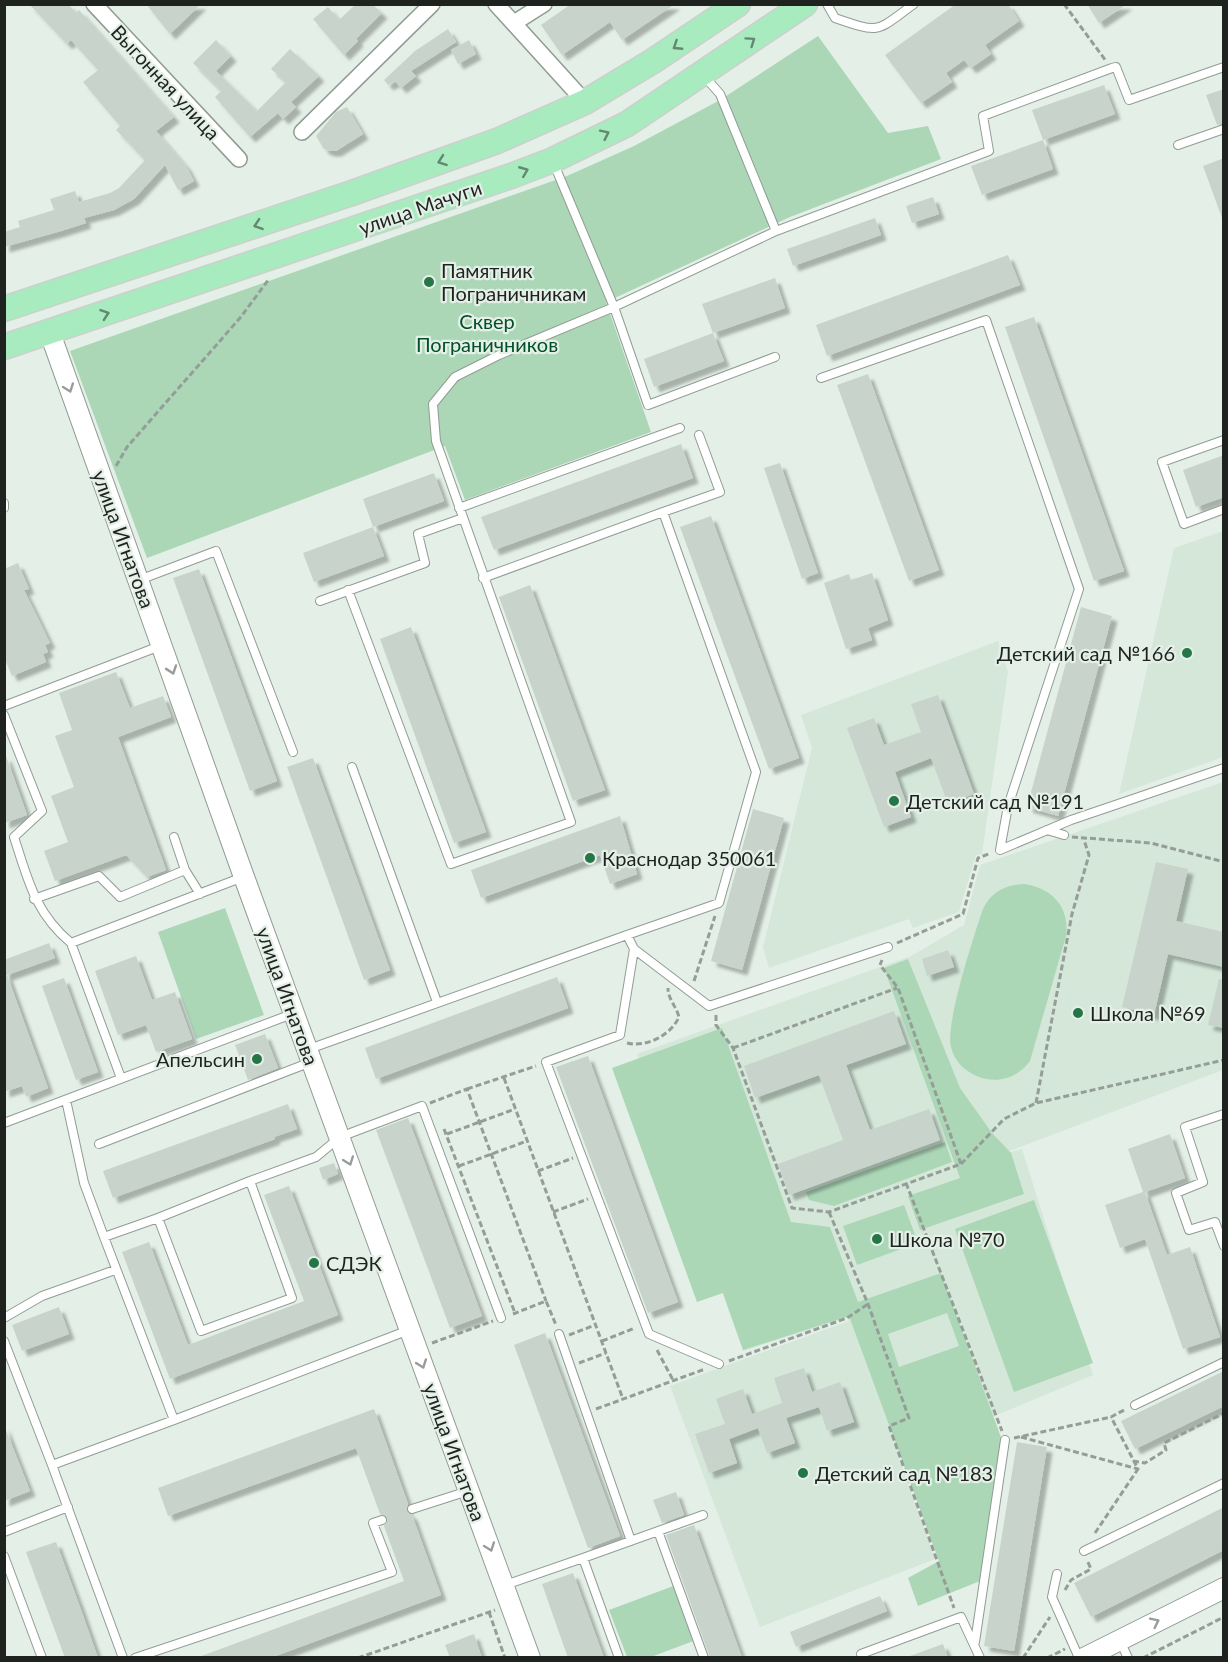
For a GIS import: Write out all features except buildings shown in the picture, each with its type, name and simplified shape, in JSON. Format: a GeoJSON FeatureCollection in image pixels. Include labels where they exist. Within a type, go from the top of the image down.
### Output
{"type":"FeatureCollection","features":[{"type":"Feature","properties":{"kind":"main road","name":"улица Мачуги"},"geometry":{"type":"LineString","coordinates":[[4,309],[352,193],[497,141],[585,102],[653,61],[738,4]]}},
{"type":"Feature","properties":{"kind":"main road","name":"улица Мачуги"},"geometry":{"type":"LineString","coordinates":[[4,347],[553,160],[627,124],[703,75],[805,4]]}},
{"type":"Feature","properties":{"kind":"street","name":"Выгонная улица"},"geometry":{"type":"LineString","coordinates":[[94,4],[239,159]]}},
{"type":"Feature","properties":{"kind":"street"},"geometry":{"type":"LineString","coordinates":[[302,132],[432,4]]}},
{"type":"Feature","properties":{"kind":"street"},"geometry":{"type":"LineString","coordinates":[[496,4],[585,102]]}},
{"type":"Feature","properties":{"kind":"street"},"geometry":{"type":"LineString","coordinates":[[514,24],[544,4]]}},
{"type":"Feature","properties":{"kind":"street","name":"улица Игнатова"},"geometry":{"type":"LineString","coordinates":[[50,333],[244,877],[530,1658]]}},
{"type":"Feature","properties":{"kind":"street"},"geometry":{"type":"LineString","coordinates":[[1082,1658],[1224,1588]]}},
{"type":"Feature","properties":{"kind":"lane"},"geometry":{"type":"LineString","coordinates":[[827,4],[835,18],[867,29],[878,30],[914,4]]}},
{"type":"Feature","properties":{"kind":"lane"},"geometry":{"type":"LineString","coordinates":[[348,591],[451,864],[571,822],[436,441],[433,404],[454,377],[499,355],[614,307],[776,231],[989,151],[983,116],[1116,67],[1129,100],[1224,67]]}},
{"type":"Feature","properties":{"kind":"lane"},"geometry":{"type":"LineString","coordinates":[[703,75],[720,94],[776,231]]}},
{"type":"Feature","properties":{"kind":"lane"},"geometry":{"type":"LineString","coordinates":[[1178,145],[1224,129]]}},
{"type":"Feature","properties":{"kind":"lane"},"geometry":{"type":"LineString","coordinates":[[553,160],[614,307],[648,405],[775,357]]}},
{"type":"Feature","properties":{"kind":"lane"},"geometry":{"type":"LineString","coordinates":[[821,378],[986,320],[1078,589],[1008,806],[1000,850]]}},
{"type":"Feature","properties":{"kind":"lane"},"geometry":{"type":"LineString","coordinates":[[459,508],[680,428]]}},
{"type":"Feature","properties":{"kind":"lane"},"geometry":{"type":"LineString","coordinates":[[483,578],[720,492],[699,435]]}},
{"type":"Feature","properties":{"kind":"lane"},"geometry":{"type":"LineString","coordinates":[[1224,440],[1162,462],[1184,524],[1224,509]]}},
{"type":"Feature","properties":{"kind":"lane"},"geometry":{"type":"LineString","coordinates":[[99,1144],[437,1002],[719,903],[756,772],[663,512]]}},
{"type":"Feature","properties":{"kind":"lane"},"geometry":{"type":"LineString","coordinates":[[321,601],[424,563],[418,534],[463,518]]}},
{"type":"Feature","properties":{"kind":"lane"},"geometry":{"type":"LineString","coordinates":[[139,580],[216,551],[293,752]]}},
{"type":"Feature","properties":{"kind":"lane"},"geometry":{"type":"LineString","coordinates":[[121,1078],[72,943],[56,930],[34,899],[14,837],[42,811],[5,711],[163,645]]}},
{"type":"Feature","properties":{"kind":"lane"},"geometry":{"type":"LineString","coordinates":[[352,767],[437,1002]]}},
{"type":"Feature","properties":{"kind":"lane"},"geometry":{"type":"LineString","coordinates":[[1000,850],[1047,830],[1224,768]]}},
{"type":"Feature","properties":{"kind":"lane"},"geometry":{"type":"LineString","coordinates":[[1047,830],[1064,835]]}},
{"type":"Feature","properties":{"kind":"lane"},"geometry":{"type":"LineString","coordinates":[[174,837],[185,870],[200,894]]}},
{"type":"Feature","properties":{"kind":"lane"},"geometry":{"type":"LineString","coordinates":[[34,899],[99,876],[120,897],[185,870]]}},
{"type":"Feature","properties":{"kind":"lane"},"geometry":{"type":"LineString","coordinates":[[72,943],[244,877]]}},
{"type":"Feature","properties":{"kind":"lane"},"geometry":{"type":"LineString","coordinates":[[627,935],[634,948],[709,1006],[888,947]]}},
{"type":"Feature","properties":{"kind":"lane"},"geometry":{"type":"LineString","coordinates":[[634,948],[621,1035],[546,1062],[648,1334],[720,1364]]}},
{"type":"Feature","properties":{"kind":"lane"},"geometry":{"type":"LineString","coordinates":[[4,1124],[295,1013]]}},
{"type":"Feature","properties":{"kind":"lane"},"geometry":{"type":"LineString","coordinates":[[66,1100],[84,1183],[115,1270],[174,1420]]}},
{"type":"Feature","properties":{"kind":"lane"},"geometry":{"type":"LineString","coordinates":[[104,1237],[316,1157],[340,1137],[422,1106],[501,1318]]}},
{"type":"Feature","properties":{"kind":"lane"},"geometry":{"type":"LineString","coordinates":[[1224,1114],[1185,1127],[1203,1182],[1176,1193],[1189,1230],[1215,1222],[1224,1246]]}},
{"type":"Feature","properties":{"kind":"lane"},"geometry":{"type":"LineString","coordinates":[[158,1218],[201,1331],[292,1298],[250,1182]]}},
{"type":"Feature","properties":{"kind":"lane"},"geometry":{"type":"LineString","coordinates":[[4,1318],[42,1296],[115,1270]]}},
{"type":"Feature","properties":{"kind":"lane"},"geometry":{"type":"LineString","coordinates":[[52,1465],[410,1330]]}},
{"type":"Feature","properties":{"kind":"lane"},"geometry":{"type":"LineString","coordinates":[[560,1336],[631,1541]]}},
{"type":"Feature","properties":{"kind":"lane"},"geometry":{"type":"LineString","coordinates":[[4,1341],[123,1658]]}},
{"type":"Feature","properties":{"kind":"lane"},"geometry":{"type":"LineString","coordinates":[[1135,1405],[1224,1362]]}},
{"type":"Feature","properties":{"kind":"lane"},"geometry":{"type":"LineString","coordinates":[[975,1642],[1005,1440]]}},
{"type":"Feature","properties":{"kind":"lane"},"geometry":{"type":"LineString","coordinates":[[1084,1551],[1224,1483]]}},
{"type":"Feature","properties":{"kind":"lane"},"geometry":{"type":"LineString","coordinates":[[412,1509],[469,1491]]}},
{"type":"Feature","properties":{"kind":"lane"},"geometry":{"type":"LineString","coordinates":[[4,1532],[68,1507]]}},
{"type":"Feature","properties":{"kind":"lane"},"geometry":{"type":"LineString","coordinates":[[504,1585],[703,1515]]}},
{"type":"Feature","properties":{"kind":"lane"},"geometry":{"type":"LineString","coordinates":[[135,1658],[392,1572],[373,1522],[382,1520]]}},
{"type":"Feature","properties":{"kind":"lane"},"geometry":{"type":"LineString","coordinates":[[658,1531],[704,1658]]}},
{"type":"Feature","properties":{"kind":"lane"},"geometry":{"type":"LineString","coordinates":[[4,1556],[42,1658]]}},
{"type":"Feature","properties":{"kind":"lane"},"geometry":{"type":"LineString","coordinates":[[583,1558],[620,1658]]}},
{"type":"Feature","properties":{"kind":"lane"},"geometry":{"type":"LineString","coordinates":[[1057,1574],[1052,1597],[1082,1658]]}},
{"type":"Feature","properties":{"kind":"lane"},"geometry":{"type":"LineString","coordinates":[[863,1658],[861,1654],[961,1617],[975,1642],[980,1658]]}},
{"type":"Feature","properties":{"kind":"lane"},"geometry":{"type":"LineString","coordinates":[[1119,1640],[1128,1658]]}},
{"type":"Feature","properties":{"kind":"path"},"geometry":{"type":"LineString","coordinates":[[1064,4],[1112,68]]}},
{"type":"Feature","properties":{"kind":"path"},"geometry":{"type":"LineString","coordinates":[[114,471],[127,447],[240,318],[269,278]]}},
{"type":"Feature","properties":{"kind":"path"},"geometry":{"type":"LineString","coordinates":[[1064,835],[1084,840],[1151,843],[1224,862]]}},
{"type":"Feature","properties":{"kind":"path"},"geometry":{"type":"LineString","coordinates":[[1036,1103],[1072,914],[1089,855],[1084,840]]}},
{"type":"Feature","properties":{"kind":"path"},"geometry":{"type":"LineString","coordinates":[[961,1164],[898,988],[880,965],[888,947],[963,914],[978,858],[1000,850]]}},
{"type":"Feature","properties":{"kind":"path"},"geometry":{"type":"LineString","coordinates":[[690,993],[719,903]]}},
{"type":"Feature","properties":{"kind":"path"},"geometry":{"type":"LineString","coordinates":[[621,1035],[629,1044],[636,1044],[663,1036],[676,1024],[679,1017],[675,1005],[668,997],[668,975]]}},
{"type":"Feature","properties":{"kind":"path"},"geometry":{"type":"LineString","coordinates":[[733,1048],[898,988]]}},
{"type":"Feature","properties":{"kind":"path"},"geometry":{"type":"LineString","coordinates":[[716,1004],[716,1026],[733,1048],[792,1208],[829,1212],[961,1164],[1004,1119],[1036,1103],[1224,1060]]}},
{"type":"Feature","properties":{"kind":"path"},"geometry":{"type":"LineString","coordinates":[[422,1106],[546,1062]]}},
{"type":"Feature","properties":{"kind":"path"},"geometry":{"type":"LineString","coordinates":[[504,1077],[623,1399]]}},
{"type":"Feature","properties":{"kind":"path"},"geometry":{"type":"LineString","coordinates":[[467,1089],[560,1336],[595,1325]]}},
{"type":"Feature","properties":{"kind":"path"},"geometry":{"type":"LineString","coordinates":[[434,1102],[438,1113]]}},
{"type":"Feature","properties":{"kind":"path"},"geometry":{"type":"LineString","coordinates":[[434,1139],[515,1109]]}},
{"type":"Feature","properties":{"kind":"path"},"geometry":{"type":"LineString","coordinates":[[442,1123],[515,1313]]}},
{"type":"Feature","properties":{"kind":"path"},"geometry":{"type":"LineString","coordinates":[[446,1170],[527,1141]]}},
{"type":"Feature","properties":{"kind":"path"},"geometry":{"type":"LineString","coordinates":[[538,1171],[581,1155]]}},
{"type":"Feature","properties":{"kind":"path"},"geometry":{"type":"LineString","coordinates":[[906,1183],[1005,1440],[1111,1417],[1135,1405]]}},
{"type":"Feature","properties":{"kind":"path"},"geometry":{"type":"LineString","coordinates":[[553,1212],[596,1196]]}},
{"type":"Feature","properties":{"kind":"path"},"geometry":{"type":"LineString","coordinates":[[829,1212],[868,1304],[909,1418],[889,1426],[958,1618]]}},
{"type":"Feature","properties":{"kind":"path"},"geometry":{"type":"LineString","coordinates":[[432,1343],[546,1301]]}},
{"type":"Feature","properties":{"kind":"path"},"geometry":{"type":"LineString","coordinates":[[601,1341],[645,1325]]}},
{"type":"Feature","properties":{"kind":"path"},"geometry":{"type":"LineString","coordinates":[[648,1334],[673,1380]]}},
{"type":"Feature","properties":{"kind":"path"},"geometry":{"type":"LineString","coordinates":[[571,1366],[606,1353]]}},
{"type":"Feature","properties":{"kind":"path"},"geometry":{"type":"LineString","coordinates":[[1133,1461],[1145,1463],[1166,1450],[1164,1443],[1224,1413]]}},
{"type":"Feature","properties":{"kind":"path"},"geometry":{"type":"LineString","coordinates":[[1019,1437],[1138,1469]]}},
{"type":"Feature","properties":{"kind":"path"},"geometry":{"type":"LineString","coordinates":[[358,1658],[511,1604]]}},
{"type":"Feature","properties":{"kind":"path"},"geometry":{"type":"LineString","coordinates":[[489,1612],[505,1658]]}},
{"type":"Feature","properties":{"kind":"path"},"geometry":{"type":"LineString","coordinates":[[1143,1658],[1224,1617]]}},
{"type":"Feature","properties":{"kind":"shaded area","name":"Детский сад №166"},"geometry":{"type":"Polygon","coordinates":[[[1223,531],[1223,757],[1119,794],[1174,548],[1223,531]]]}},
{"type":"Feature","properties":{"kind":"shaded area","name":"Детский сад №191"},"geometry":{"type":"Polygon","coordinates":[[[998,641],[1008,672],[982,854],[976,855],[959,912],[913,928],[909,919],[769,968],[763,947],[812,748],[801,715],[998,641]]]}},
{"type":"Feature","properties":{"kind":"shaded area"},"geometry":{"type":"Polygon","coordinates":[[[1223,782],[1223,1070],[999,1155],[1022,1149],[1093,1375],[898,1456],[851,1327],[935,1559],[760,1627],[670,1386],[849,1321],[847,1318],[743,1351],[637,1054],[911,956],[964,925],[980,865],[1223,782]]]}},
{"type":"Feature","properties":{"kind":"green space","name":"Сквер Пограничников"},"geometry":{"type":"Polygon","coordinates":[[[818,36],[888,133],[928,126],[941,159],[790,217],[606,302],[651,432],[465,500],[445,446],[147,558],[70,351],[567,176],[634,146],[720,100],[818,36]]]}},
{"type":"Feature","properties":{"kind":"green space"},"geometry":{"type":"Polygon","coordinates":[[[1024,884],[1043,890],[1057,901],[1065,916],[1066,936],[1030,1061],[1011,1076],[986,1079],[969,1072],[956,1059],[951,1047],[952,1019],[973,938],[986,903],[999,890],[1024,884]]]}},
{"type":"Feature","properties":{"kind":"green space"},"geometry":{"type":"Polygon","coordinates":[[[225,908],[264,1015],[196,1039],[158,932],[225,908]]]}},
{"type":"Feature","properties":{"kind":"green space"},"geometry":{"type":"Polygon","coordinates":[[[908,959],[960,1088],[992,1133],[1011,1153],[1024,1194],[920,1230],[908,1196],[960,1178],[884,968],[908,959]]]}},
{"type":"Feature","properties":{"kind":"green space"},"geometry":{"type":"Polygon","coordinates":[[[722,1028],[791,1222],[830,1227],[858,1302],[941,1273],[1002,1440],[980,1581],[918,1606],[908,1578],[939,1561],[849,1316],[743,1350],[723,1293],[697,1302],[612,1068],[722,1028]],[[947,1313],[888,1334],[899,1367],[959,1346],[947,1313]]]}},
{"type":"Feature","properties":{"kind":"green space"},"geometry":{"type":"Polygon","coordinates":[[[945,1142],[952,1162],[834,1206],[809,1200],[806,1192],[945,1142]]]}},
{"type":"Feature","properties":{"kind":"green space"},"geometry":{"type":"Polygon","coordinates":[[[1034,1200],[1093,1363],[1014,1392],[955,1229],[1034,1200]]]}},
{"type":"Feature","properties":{"kind":"green space"},"geometry":{"type":"Polygon","coordinates":[[[904,1205],[918,1243],[857,1265],[843,1226],[904,1205]]]}},
{"type":"Feature","properties":{"kind":"green space"},"geometry":{"type":"Polygon","coordinates":[[[676,1585],[696,1640],[651,1657],[627,1657],[609,1610],[676,1585]]]}},
{"type":"Feature","properties":{"kind":"place","name":"Памятник Пограничникам"},"geometry":{"type":"Point","coordinates":[429,282]}},
{"type":"Feature","properties":{"kind":"place","name":"Детский сад №166"},"geometry":{"type":"Point","coordinates":[1187,653]}},
{"type":"Feature","properties":{"kind":"place","name":"Детский сад №191"},"geometry":{"type":"Point","coordinates":[894,801]}},
{"type":"Feature","properties":{"kind":"place","name":"Краснодар 350061"},"geometry":{"type":"Point","coordinates":[590,858]}},
{"type":"Feature","properties":{"kind":"place","name":"Школа №69"},"geometry":{"type":"Point","coordinates":[1078,1013]}},
{"type":"Feature","properties":{"kind":"place","name":"Апельсин"},"geometry":{"type":"Point","coordinates":[257,1059]}},
{"type":"Feature","properties":{"kind":"place","name":"Школа №70"},"geometry":{"type":"Point","coordinates":[877,1239]}},
{"type":"Feature","properties":{"kind":"place","name":"СДЭК"},"geometry":{"type":"Point","coordinates":[314,1263]}},
{"type":"Feature","properties":{"kind":"place","name":"Детский сад №183"},"geometry":{"type":"Point","coordinates":[803,1473]}}]}
